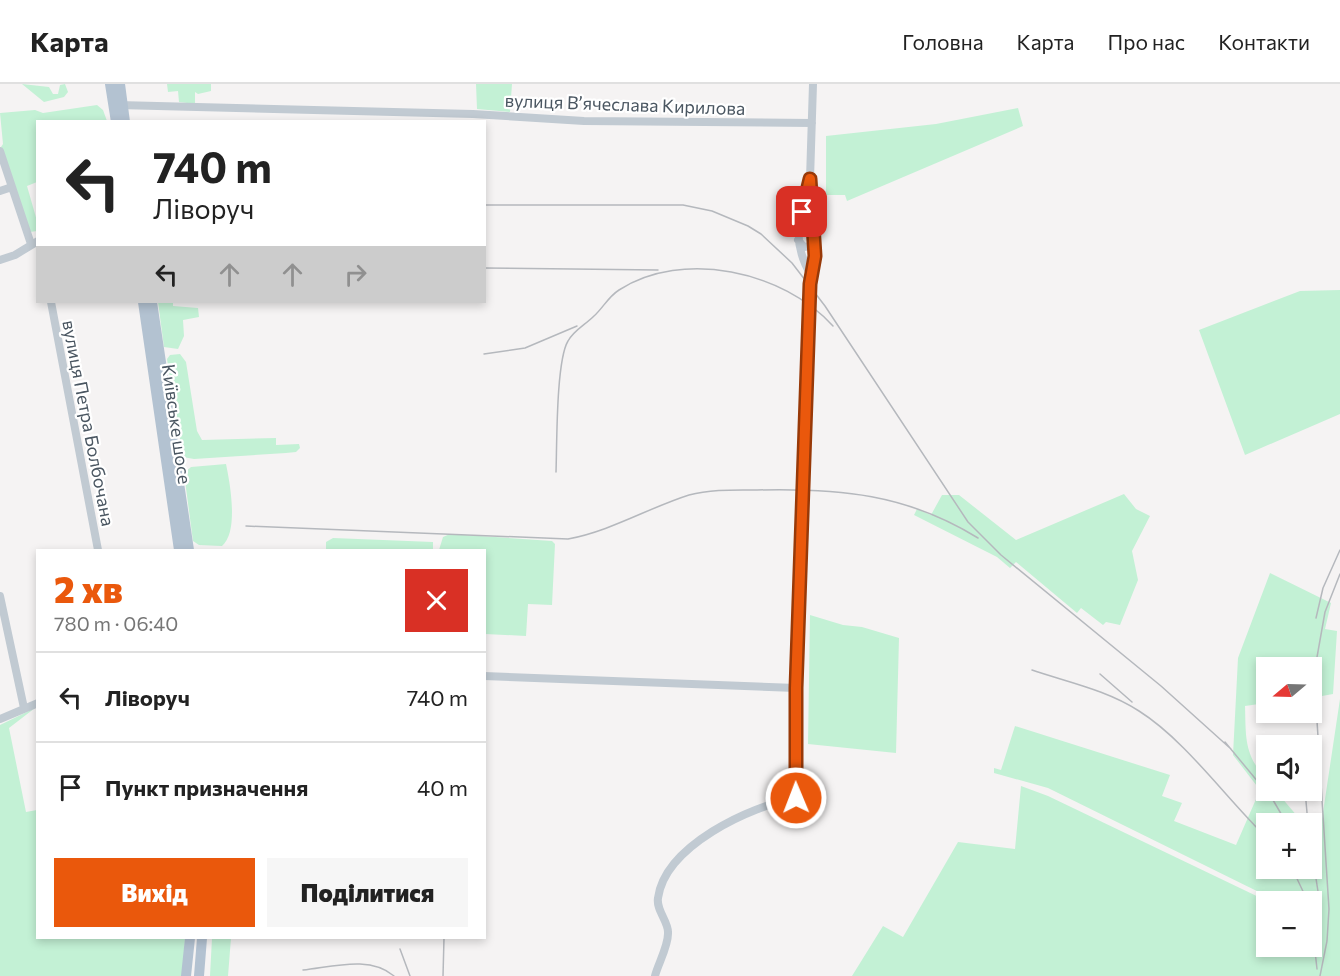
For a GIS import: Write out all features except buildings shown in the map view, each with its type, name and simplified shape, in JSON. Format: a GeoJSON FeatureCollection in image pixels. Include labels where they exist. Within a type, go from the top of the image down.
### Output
{"type":"FeatureCollection","features":[{"type":"Feature","properties":{"kind":"main road"},"geometry":{"type":"LineString","coordinates":[[110,84],[124,120]]}},
{"type":"Feature","properties":{"kind":"main road"},"geometry":{"type":"LineString","coordinates":[[116,120],[120,84]]}},
{"type":"Feature","properties":{"kind":"main road","name":"Київське шосе"},"geometry":{"type":"LineString","coordinates":[[142,303],[179,549]]}},
{"type":"Feature","properties":{"kind":"main road"},"geometry":{"type":"LineString","coordinates":[[152,303],[189,549]]}},
{"type":"Feature","properties":{"kind":"main road"},"geometry":{"type":"LineString","coordinates":[[186,976],[190,939]]}},
{"type":"Feature","properties":{"kind":"main road"},"geometry":{"type":"LineString","coordinates":[[199,976],[202,939]]}},
{"type":"Feature","properties":{"kind":"street"},"geometry":{"type":"LineString","coordinates":[[655,976],[668,932],[657,900],[661,886],[686,850],[726,824],[781,801],[796,798],[796,688],[811,275],[815,256],[815,228],[810,179],[813,84]]}},
{"type":"Feature","properties":{"kind":"street","name":"вулиця Вʼячеслава Кирилова"},"geometry":{"type":"LineString","coordinates":[[118,105],[473,114],[584,121],[812,123]]}},
{"type":"Feature","properties":{"kind":"street"},"geometry":{"type":"LineString","coordinates":[[0,151],[34,243],[15,255],[0,260]]}},
{"type":"Feature","properties":{"kind":"street"},"geometry":{"type":"LineString","coordinates":[[810,179],[798,230],[798,240],[799,254],[811,275]]}},
{"type":"Feature","properties":{"kind":"street"},"geometry":{"type":"LineString","coordinates":[[0,191],[12,187]]}},
{"type":"Feature","properties":{"kind":"street"},"geometry":{"type":"LineString","coordinates":[[798,230],[804,224],[810,223],[815,228]]}},
{"type":"Feature","properties":{"kind":"street"},"geometry":{"type":"LineString","coordinates":[[798,240],[804,247],[811,246],[815,240]]}},
{"type":"Feature","properties":{"kind":"street","name":"вулиця Петра Болбочана"},"geometry":{"type":"LineString","coordinates":[[51,303],[98,549]]}},
{"type":"Feature","properties":{"kind":"street"},"geometry":{"type":"LineString","coordinates":[[0,596],[24,708]]}},
{"type":"Feature","properties":{"kind":"street"},"geometry":{"type":"LineString","coordinates":[[486,676],[796,688]]}},
{"type":"Feature","properties":{"kind":"street"},"geometry":{"type":"LineString","coordinates":[[0,719],[36,704]]}},
{"type":"Feature","properties":{"kind":"green space"},"geometry":{"type":"Polygon","coordinates":[[[22,84],[49,87],[53,94],[58,94],[60,85],[65,84],[68,92],[64,97],[44,102],[22,84]]]}},
{"type":"Feature","properties":{"kind":"green space"},"geometry":{"type":"Polygon","coordinates":[[[167,84],[211,84],[211,91],[198,94],[195,92],[195,104],[179,102],[178,91],[168,92],[167,84]]]}},
{"type":"Feature","properties":{"kind":"green space"},"geometry":{"type":"Polygon","coordinates":[[[476,84],[512,84],[510,112],[477,109],[476,84]]]}},
{"type":"Feature","properties":{"kind":"green space"},"geometry":{"type":"Polygon","coordinates":[[[97,105],[103,110],[107,120],[36,120],[36,182],[27,186],[36,218],[36,231],[30,232],[1,147],[3,144],[0,113],[35,110],[43,113],[97,105]]]}},
{"type":"Feature","properties":{"kind":"green space"},"geometry":{"type":"Polygon","coordinates":[[[1018,108],[1023,126],[847,201],[845,195],[826,195],[826,136],[936,124],[1018,108]]]}},
{"type":"Feature","properties":{"kind":"green space"},"geometry":{"type":"Polygon","coordinates":[[[1340,290],[1340,414],[1245,455],[1199,330],[1300,291],[1340,290]]]}},
{"type":"Feature","properties":{"kind":"green space"},"geometry":{"type":"Polygon","coordinates":[[[158,303],[173,303],[173,306],[198,308],[199,317],[183,320],[184,336],[178,349],[164,347],[158,303]]]}},
{"type":"Feature","properties":{"kind":"green space"},"geometry":{"type":"Polygon","coordinates":[[[180,354],[186,362],[197,431],[202,440],[276,438],[276,445],[299,444],[300,448],[296,452],[286,453],[194,459],[183,457],[167,359],[170,355],[180,354]]]}},
{"type":"Feature","properties":{"kind":"green space"},"geometry":{"type":"Polygon","coordinates":[[[226,464],[232,507],[232,519],[227,539],[222,546],[199,545],[193,541],[184,473],[191,467],[226,464]]]}},
{"type":"Feature","properties":{"kind":"green space"},"geometry":{"type":"Polygon","coordinates":[[[1124,494],[1136,509],[1150,516],[1132,551],[1138,580],[1120,625],[1106,622],[1103,625],[1081,608],[1077,613],[1016,562],[1010,568],[997,557],[914,515],[917,509],[931,515],[942,495],[959,495],[1016,540],[1124,494]]]}},
{"type":"Feature","properties":{"kind":"green space"},"geometry":{"type":"Polygon","coordinates":[[[450,534],[552,541],[555,544],[552,605],[528,604],[526,636],[486,634],[486,549],[439,549],[443,537],[450,534]]]}},
{"type":"Feature","properties":{"kind":"green space"},"geometry":{"type":"Polygon","coordinates":[[[333,538],[433,542],[433,549],[326,549],[326,542],[333,538]]]}},
{"type":"Feature","properties":{"kind":"green space"},"geometry":{"type":"Polygon","coordinates":[[[1270,573],[1331,603],[1325,629],[1337,631],[1333,694],[1322,696],[1322,657],[1256,657],[1256,704],[1245,706],[1248,745],[1256,765],[1256,785],[1233,755],[1238,658],[1270,573]]]}},
{"type":"Feature","properties":{"kind":"green space"},"geometry":{"type":"Polygon","coordinates":[[[810,615],[899,638],[896,753],[808,744],[810,615]]]}},
{"type":"Feature","properties":{"kind":"green space"},"geometry":{"type":"Polygon","coordinates":[[[1340,699],[1340,976],[852,976],[883,926],[903,937],[958,842],[1015,849],[1021,786],[1048,796],[1256,896],[1256,957],[1322,957],[1322,891],[1257,891],[1048,788],[994,773],[994,768],[1001,770],[1015,726],[1170,775],[1162,796],[1182,803],[1174,821],[1236,845],[1256,799],[1256,801],[1284,801],[1295,813],[1256,813],[1256,879],[1322,879],[1322,819],[1340,699]]]}},
{"type":"Feature","properties":{"kind":"green space"},"geometry":{"type":"Polygon","coordinates":[[[35,708],[9,728],[26,812],[36,810],[36,939],[185,939],[183,976],[0,976],[0,725],[35,708]]]}},
{"type":"Feature","properties":{"kind":"green space"},"geometry":{"type":"Polygon","coordinates":[[[212,939],[231,939],[228,976],[210,976],[212,939]]]}},
{"type":"Feature","properties":{"kind":"railway"},"geometry":{"type":"LineString","coordinates":[[486,205],[683,205],[712,211],[761,234],[792,263],[825,306],[968,522],[1001,555],[1161,686],[1231,749]]}},
{"type":"Feature","properties":{"kind":"railway"},"geometry":{"type":"LineString","coordinates":[[486,268],[658,270]]}},
{"type":"Feature","properties":{"kind":"railway"},"geometry":{"type":"LineString","coordinates":[[556,472],[559,384],[564,351],[573,334],[619,290],[645,278],[672,271],[702,269],[731,272],[787,291],[812,307],[833,326]]}},
{"type":"Feature","properties":{"kind":"railway"},"geometry":{"type":"LineString","coordinates":[[484,354],[525,348],[577,326]]}},
{"type":"Feature","properties":{"kind":"railway"},"geometry":{"type":"LineString","coordinates":[[246,526],[568,539],[599,531],[697,493],[723,490],[816,490],[872,497],[898,503],[951,523],[978,538]]}},
{"type":"Feature","properties":{"kind":"railway"},"geometry":{"type":"LineString","coordinates":[[1316,618],[1323,588],[1340,550]]}},
{"type":"Feature","properties":{"kind":"railway"},"geometry":{"type":"LineString","coordinates":[[1320,976],[1327,941],[1329,909],[1314,674],[1325,612],[1340,574]]}},
{"type":"Feature","properties":{"kind":"railway"},"geometry":{"type":"LineString","coordinates":[[1032,670],[1114,697],[1139,711],[1173,737],[1256,827]]}},
{"type":"Feature","properties":{"kind":"railway"},"geometry":{"type":"LineString","coordinates":[[1100,674],[1132,702]]}},
{"type":"Feature","properties":{"kind":"railway"},"geometry":{"type":"LineString","coordinates":[[1225,742],[1273,800],[1281,813]]}},
{"type":"Feature","properties":{"kind":"railway"},"geometry":{"type":"LineString","coordinates":[[1306,801],[1307,813]]}},
{"type":"Feature","properties":{"kind":"railway"},"geometry":{"type":"LineString","coordinates":[[1297,879],[1303,891]]}},
{"type":"Feature","properties":{"kind":"railway"},"geometry":{"type":"LineString","coordinates":[[1316,879],[1318,891]]}},
{"type":"Feature","properties":{"kind":"railway"},"geometry":{"type":"LineString","coordinates":[[443,976],[444,939]]}},
{"type":"Feature","properties":{"kind":"railway"},"geometry":{"type":"LineString","coordinates":[[400,949],[410,976]]}},
{"type":"Feature","properties":{"kind":"railway"},"geometry":{"type":"LineString","coordinates":[[1316,957],[1317,969]]}},
{"type":"Feature","properties":{"kind":"railway"},"geometry":{"type":"LineString","coordinates":[[303,970],[362,964],[374,966],[394,976]]}},
{"type":"Feature","properties":{"kind":"route"},"geometry":{"type":"LineString","coordinates":[[796,798],[796,688],[810,284],[815,256],[815,228],[810,179],[802,212]]}}]}
